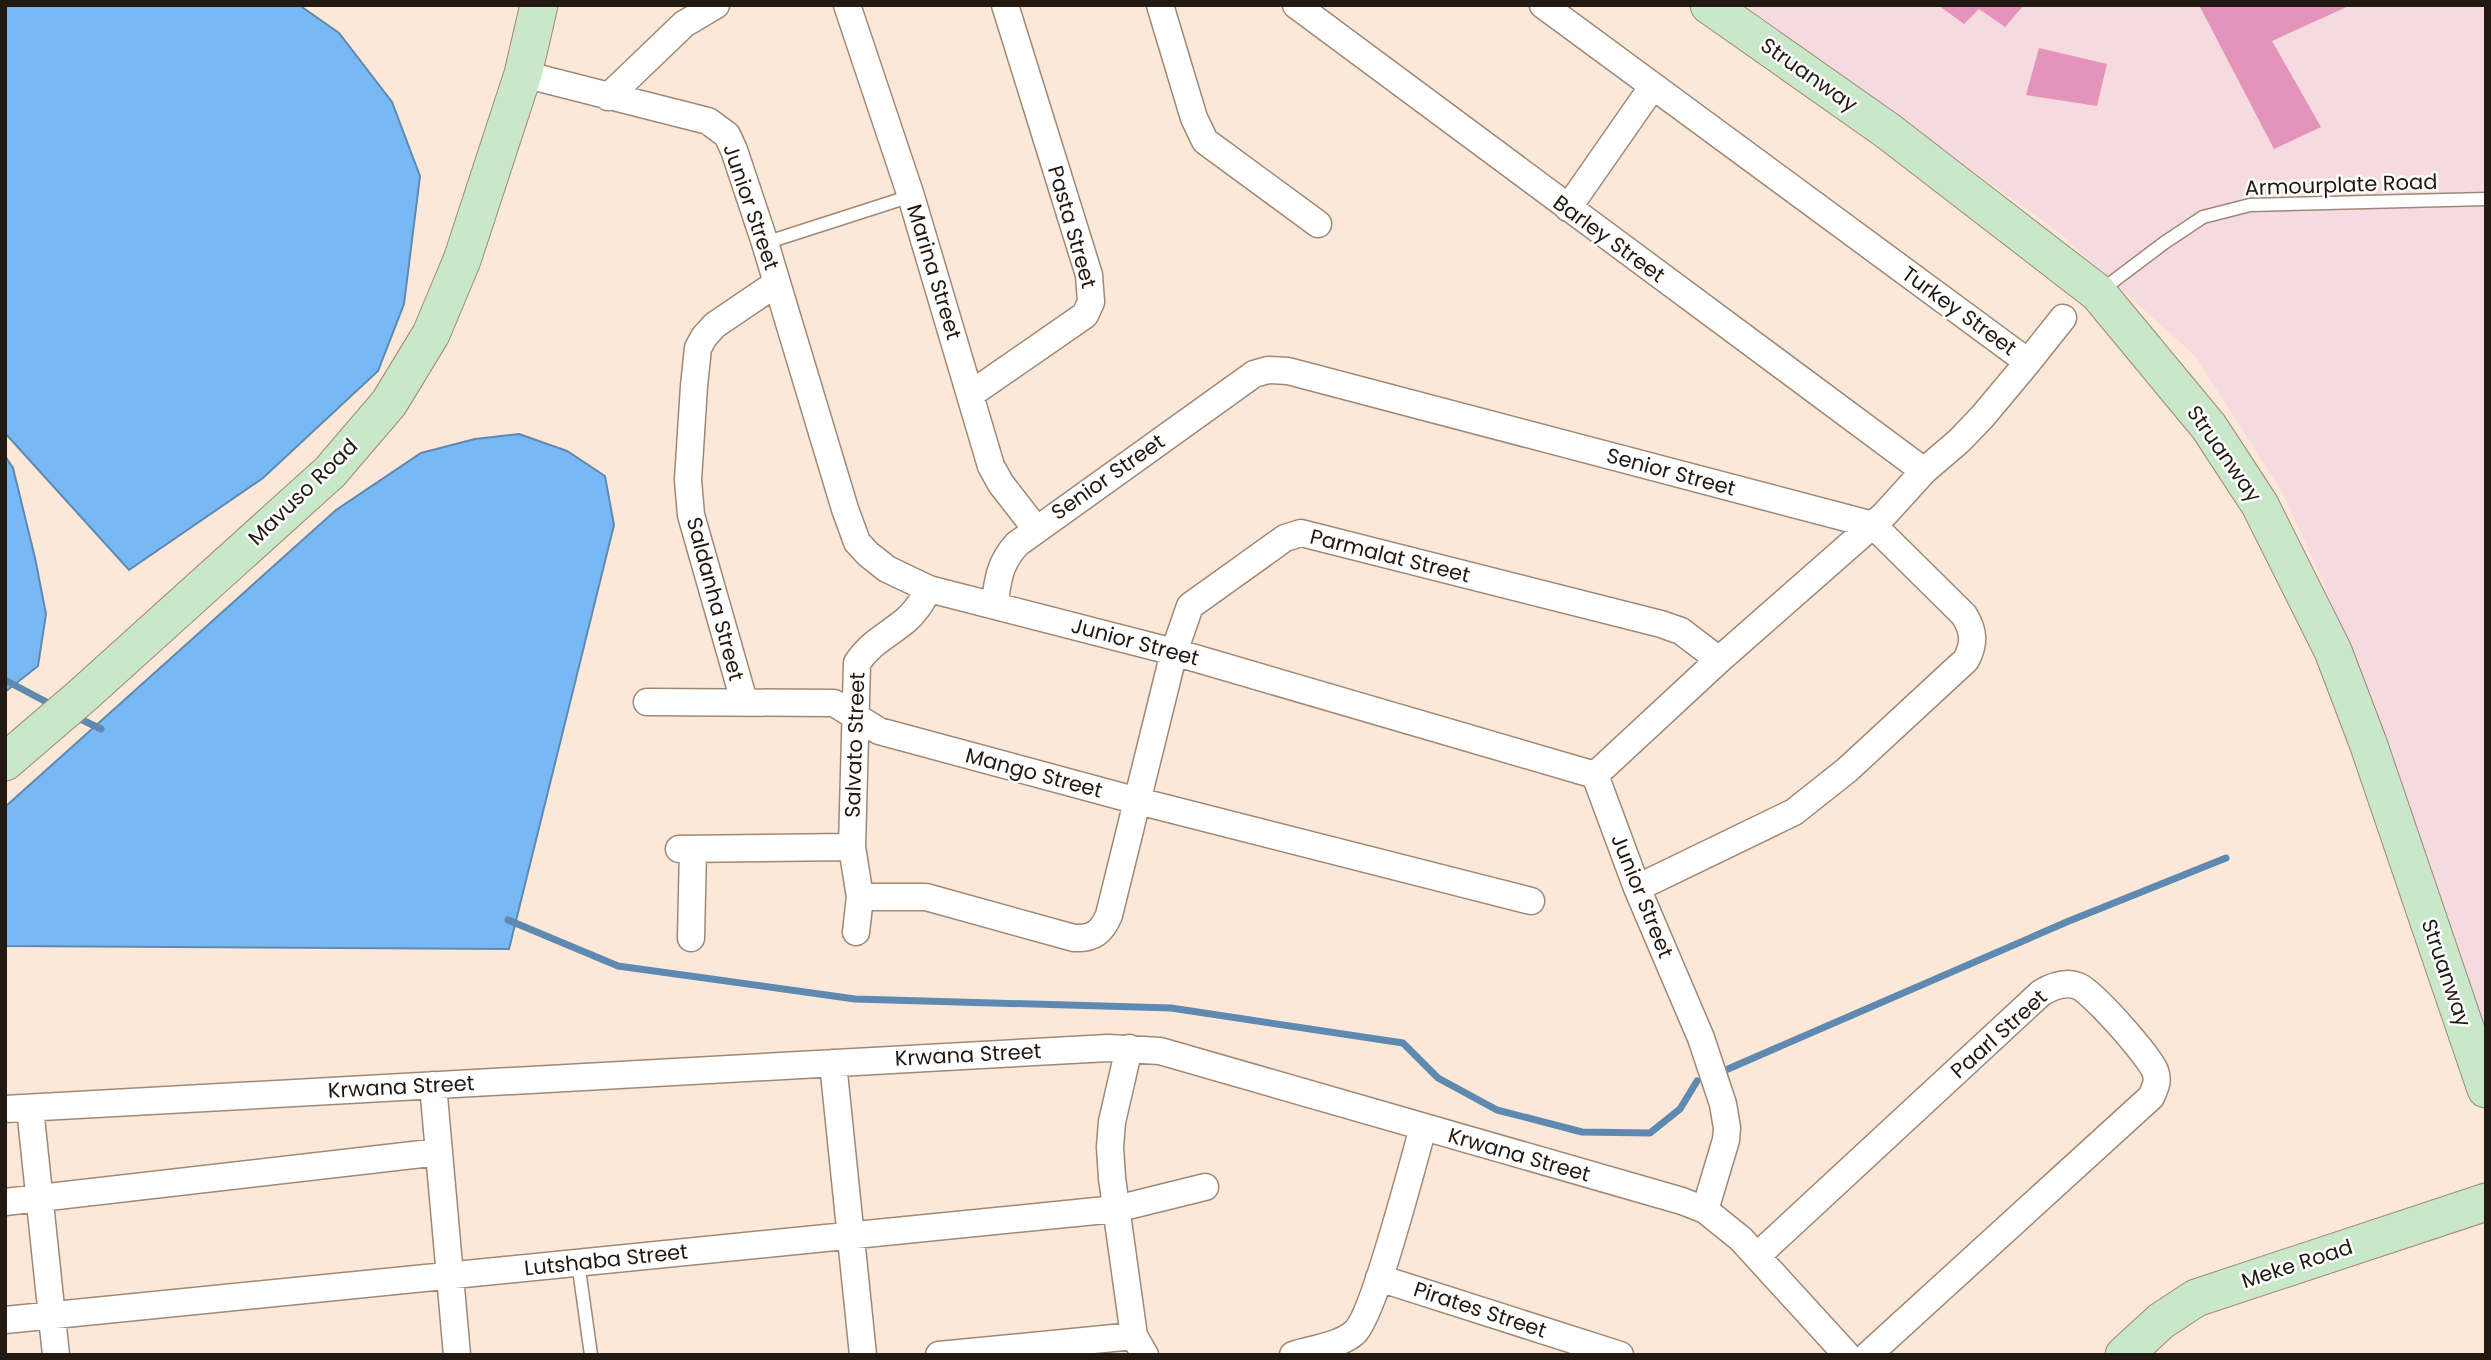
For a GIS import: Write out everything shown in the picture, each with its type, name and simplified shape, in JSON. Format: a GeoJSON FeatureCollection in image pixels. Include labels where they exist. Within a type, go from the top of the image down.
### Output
{"type":"FeatureCollection","features":[{"type":"Feature","properties":{"kind":"street","name":"Mavuso Road"},"geometry":{"type":"LineString","coordinates":[[18,750],[83,695],[330,472],[389,403],[431,334],[462,260],[523,74],[539,5]]}},
{"type":"Feature","properties":{"kind":"street"},"geometry":{"type":"LineString","coordinates":[[608,97],[680,15],[716,5]]}},
{"type":"Feature","properties":{"kind":"street","name":"Marina Street"},"geometry":{"type":"LineString","coordinates":[[847,5],[911,196],[991,466],[1001,485],[1036,529]]}},
{"type":"Feature","properties":{"kind":"street","name":"Pasta Street"},"geometry":{"type":"LineString","coordinates":[[971,394],[1085,315],[1091,302],[1089,275],[1005,5]]}},
{"type":"Feature","properties":{"kind":"street"},"geometry":{"type":"LineString","coordinates":[[1160,5],[1194,118],[1205,141],[1318,224]]}},
{"type":"Feature","properties":{"kind":"street","name":"Barley Street"},"geometry":{"type":"LineString","coordinates":[[1296,5],[1924,471]]}},
{"type":"Feature","properties":{"kind":"street","name":"Turkey Street"},"geometry":{"type":"LineString","coordinates":[[1543,5],[2028,362],[1983,416],[1924,471],[1873,525],[1719,660],[1595,775]]}},
{"type":"Feature","properties":{"kind":"street","name":"Struanway"},"geometry":{"type":"LineString","coordinates":[[1709,5],[1888,131],[2098,293],[2209,427],[2260,505],[2333,651],[2368,743],[2486,1089]]}},
{"type":"Feature","properties":{"kind":"street","name":"Junior Street"},"geometry":{"type":"LineString","coordinates":[[523,74],[708,121],[727,135],[765,243],[857,542],[887,569],[929,589],[1174,652],[1595,775],[1637,888],[1701,1038],[1723,1104],[1726,1140],[1705,1210]]}},
{"type":"Feature","properties":{"kind":"street"},"geometry":{"type":"LineString","coordinates":[[1568,208],[1653,86]]}},
{"type":"Feature","properties":{"kind":"street","name":"Saldanha Street"},"geometry":{"type":"LineString","coordinates":[[744,701],[691,515],[688,480],[694,386],[698,348],[704,337],[715,325],[777,283]]}},
{"type":"Feature","properties":{"kind":"street"},"geometry":{"type":"LineString","coordinates":[[2028,362],[2063,318]]}},
{"type":"Feature","properties":{"kind":"street","name":"Senior Street"},"geometry":{"type":"LineString","coordinates":[[995,605],[998,576],[1007,555],[1036,529],[1254,374],[1268,370],[1288,371],[1873,525],[1964,615],[1970,626],[1973,642],[1966,660],[1847,769],[1794,812],[1637,888]]}},
{"type":"Feature","properties":{"kind":"street","name":"Parmalat Street"},"geometry":{"type":"LineString","coordinates":[[860,897],[926,897],[1074,938],[1084,939],[1096,935],[1104,928],[1174,652],[1190,606],[1196,599],[1285,538],[1301,533],[1661,624],[1681,631],[1719,660]]}},
{"type":"Feature","properties":{"kind":"street","name":"Salvato Street"},"geometry":{"type":"LineString","coordinates":[[856,932],[860,897],[852,847],[858,663],[866,649],[911,616],[929,589]]}},
{"type":"Feature","properties":{"kind":"street","name":"Mango Street"},"geometry":{"type":"LineString","coordinates":[[647,702],[834,703],[880,731],[1138,801],[1531,901]]}},
{"type":"Feature","properties":{"kind":"street","name":"Salvato Street"},"geometry":{"type":"LineString","coordinates":[[691,938],[686,849],[852,847]]}},
{"type":"Feature","properties":{"kind":"street","name":"Paarl Street"},"geometry":{"type":"LineString","coordinates":[[1757,1256],[2041,993],[2064,984],[2077,985],[2089,993],[2146,1055],[2156,1073],[2157,1084],[2151,1097],[1868,1355]]}},
{"type":"Feature","properties":{"kind":"street"},"geometry":{"type":"LineString","coordinates":[[939,1355],[1139,1345],[1112,1178],[1111,1135],[1129,1048]]}},
{"type":"Feature","properties":{"kind":"street","name":"Krwana Street"},"geometry":{"type":"LineString","coordinates":[[17,1108],[1129,1048],[1160,1051],[1682,1201],[1705,1210],[1741,1238],[1847,1355]]}},
{"type":"Feature","properties":{"kind":"street"},"geometry":{"type":"LineString","coordinates":[[833,1063],[863,1355]]}},
{"type":"Feature","properties":{"kind":"street"},"geometry":{"type":"LineString","coordinates":[[433,1085],[457,1355]]}},
{"type":"Feature","properties":{"kind":"street"},"geometry":{"type":"LineString","coordinates":[[17,1108],[39,1198],[56,1355]]}},
{"type":"Feature","properties":{"kind":"street"},"geometry":{"type":"LineString","coordinates":[[1293,1355],[1352,1335],[1361,1326],[1379,1278],[1423,1128]]}},
{"type":"Feature","properties":{"kind":"street"},"geometry":{"type":"LineString","coordinates":[[5,1202],[439,1152]]}},
{"type":"Feature","properties":{"kind":"street","name":"Lutshaba Street"},"geometry":{"type":"LineString","coordinates":[[5,1320],[1116,1209],[1205,1187]]}},
{"type":"Feature","properties":{"kind":"street","name":"Meke Road"},"geometry":{"type":"LineString","coordinates":[[2124,1355],[2161,1321],[2196,1298],[2486,1202]]}},
{"type":"Feature","properties":{"kind":"street","name":"Pirates Street"},"geometry":{"type":"LineString","coordinates":[[1379,1278],[1570,1347],[1620,1355]]}},
{"type":"Feature","properties":{"kind":"lane"},"geometry":{"type":"LineString","coordinates":[[765,243],[911,196]]}},
{"type":"Feature","properties":{"kind":"lane","name":"Armourplate Road"},"geometry":{"type":"LineString","coordinates":[[2098,293],[2203,217],[2250,205],[2486,199]]}},
{"type":"Feature","properties":{"kind":"lane"},"geometry":{"type":"LineString","coordinates":[[578,1262],[591,1355]]}},
{"type":"Feature","properties":{"kind":"shaded area"},"geometry":{"type":"Polygon","coordinates":[[[1744,5],[2486,5],[2486,1037],[2325,586],[2281,490],[2195,356],[2057,231],[1744,5]]]}},
{"type":"Feature","properties":{"kind":"water"},"geometry":{"type":"Polygon","coordinates":[[[5,5],[299,5],[339,33],[392,102],[420,176],[404,304],[378,371],[263,478],[129,570],[5,433],[5,5]]]}},
{"type":"Feature","properties":{"kind":"water"},"geometry":{"type":"Polygon","coordinates":[[[519,434],[567,451],[605,476],[614,525],[509,949],[5,946],[5,807],[336,510],[421,453],[475,439],[519,434]]]}},
{"type":"Feature","properties":{"kind":"water"},"geometry":{"type":"Polygon","coordinates":[[[5,456],[13,468],[46,614],[38,666],[5,692],[5,456]]]}},
{"type":"Feature","properties":{"kind":"building"},"geometry":{"type":"Polygon","coordinates":[[[1938,5],[2024,5],[2005,27],[1979,9],[1964,24],[1938,5]]]}},
{"type":"Feature","properties":{"kind":"building"},"geometry":{"type":"Polygon","coordinates":[[[2199,5],[2351,5],[2272,41],[2321,127],[2274,149],[2199,5]]]}},
{"type":"Feature","properties":{"kind":"building"},"geometry":{"type":"Polygon","coordinates":[[[2039,48],[2107,64],[2097,106],[2026,95],[2039,48]]]}},
{"type":"Feature","properties":{"kind":"waterway"},"geometry":{"type":"LineString","coordinates":[[5,680],[54,706]]}},
{"type":"Feature","properties":{"kind":"waterway"},"geometry":{"type":"LineString","coordinates":[[74,716],[101,729]]}},
{"type":"Feature","properties":{"kind":"waterway"},"geometry":{"type":"LineString","coordinates":[[1728,1069],[2069,921],[2226,858]]}},
{"type":"Feature","properties":{"kind":"waterway"},"geometry":{"type":"LineString","coordinates":[[508,920],[618,966],[855,999],[1171,1008],[1403,1043],[1438,1078],[1497,1110],[1582,1132],[1650,1133],[1680,1109],[1697,1081]]}}]}
